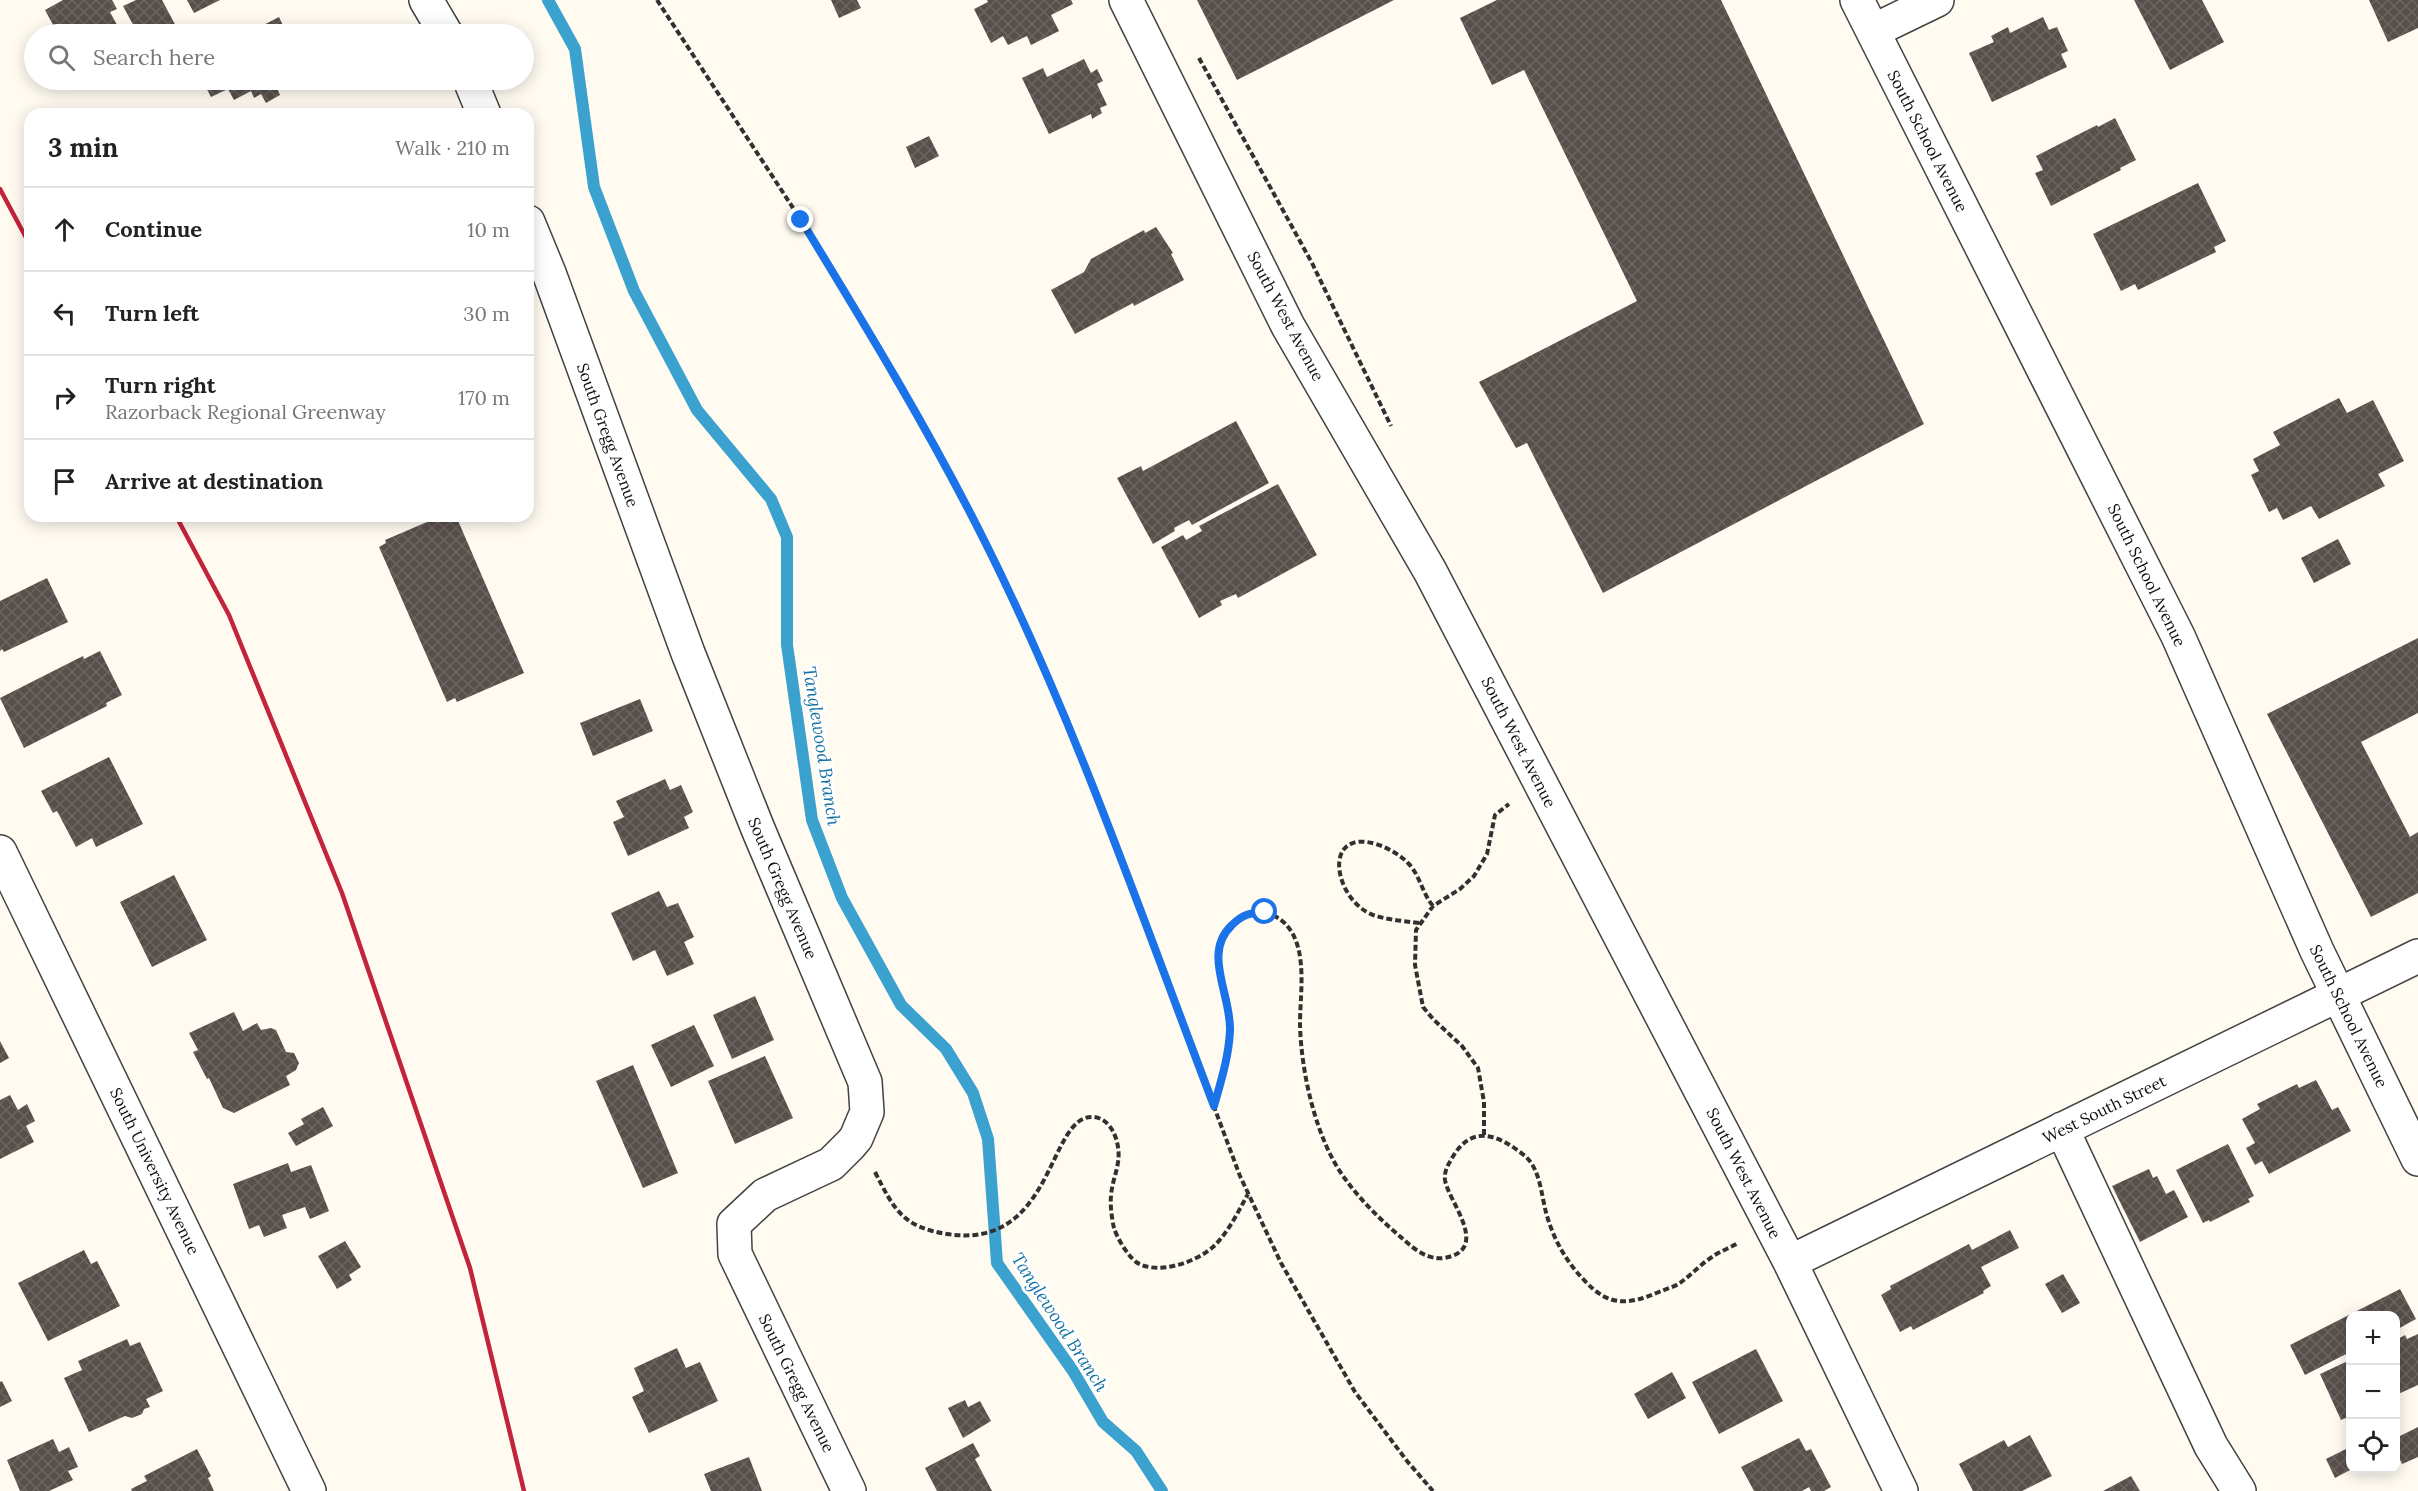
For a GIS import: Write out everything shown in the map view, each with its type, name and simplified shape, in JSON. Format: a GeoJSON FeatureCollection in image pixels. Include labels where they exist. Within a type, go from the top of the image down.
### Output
{"type":"FeatureCollection","features":[{"type":"Feature","properties":{"kind":"street"},"geometry":{"type":"LineString","coordinates":[[426,0],[440,24]]}},
{"type":"Feature","properties":{"kind":"street","name":"South West Avenue"},"geometry":{"type":"LineString","coordinates":[[1126,0],[1288,326],[1430,571],[1790,1262],[1901,1491]]}},
{"type":"Feature","properties":{"kind":"street","name":"South School Avenue"},"geometry":{"type":"LineString","coordinates":[[1857,0],[2178,636],[2317,951],[2418,1159]]}},
{"type":"Feature","properties":{"kind":"street"},"geometry":{"type":"LineString","coordinates":[[1873,31],[1937,0]]}},
{"type":"Feature","properties":{"kind":"street"},"geometry":{"type":"LineString","coordinates":[[474,90],[482,108]]}},
{"type":"Feature","properties":{"kind":"street","name":"South Gregg Avenue"},"geometry":{"type":"LineString","coordinates":[[534,237],[688,653],[758,829],[865,1082],[867,1112],[851,1144],[831,1164],[765,1195],[734,1224],[735,1254],[849,1491]]}},
{"type":"Feature","properties":{"kind":"street","name":"South University Avenue"},"geometry":{"type":"LineString","coordinates":[[0,852],[11,902],[309,1491]]}},
{"type":"Feature","properties":{"kind":"street","name":"West South Street"},"geometry":{"type":"LineString","coordinates":[[1790,1262],[2418,956]]}},
{"type":"Feature","properties":{"kind":"street"},"geometry":{"type":"LineString","coordinates":[[2062,1129],[2211,1446],[2239,1491]]}},
{"type":"Feature","properties":{"kind":"path"},"geometry":{"type":"LineString","coordinates":[[657,0],[801,220],[878,345],[984,540],[1035,649],[1112,835],[1248,1193],[1281,1263],[1355,1392],[1407,1461],[1433,1491]]}},
{"type":"Feature","properties":{"kind":"path"},"geometry":{"type":"LineString","coordinates":[[1197,54],[1312,263],[1393,428]]}},
{"type":"Feature","properties":{"kind":"path"},"geometry":{"type":"LineString","coordinates":[[1484,1135],[1484,1102],[1478,1068],[1462,1046],[1433,1020],[1420,998],[1415,965],[1416,930],[1433,906],[1460,889],[1474,876],[1487,854],[1495,815],[1513,800],[1535,772]]}},
{"type":"Feature","properties":{"kind":"path"},"geometry":{"type":"LineString","coordinates":[[1419,923],[1371,914],[1356,905],[1345,890],[1339,876],[1338,868],[1343,851],[1349,845],[1364,841],[1388,848],[1408,863],[1418,877],[1426,898],[1433,906]]}},
{"type":"Feature","properties":{"kind":"path"},"geometry":{"type":"LineString","coordinates":[[1214,1106],[1227,1061],[1230,1030],[1228,1004],[1219,972],[1218,955],[1221,939],[1239,918],[1248,913],[1265,912],[1291,930],[1297,945],[1302,979],[1300,1023],[1304,1070],[1312,1106],[1327,1146],[1345,1179],[1386,1225],[1426,1256],[1443,1258],[1458,1253],[1464,1246],[1465,1224],[1447,1188],[1445,1170],[1459,1146],[1472,1138],[1484,1135],[1498,1138],[1527,1158],[1537,1174],[1548,1219],[1562,1253],[1591,1288],[1606,1299],[1625,1303],[1641,1300],[1679,1283],[1712,1256],[1770,1225]]}},
{"type":"Feature","properties":{"kind":"path"},"geometry":{"type":"LineString","coordinates":[[851,1144],[867,1158],[894,1208],[922,1229],[937,1233],[972,1235],[1007,1224],[1027,1207],[1042,1186],[1060,1145],[1070,1130],[1081,1121],[1093,1117],[1107,1123],[1114,1134],[1118,1148],[1119,1165],[1110,1197],[1114,1228],[1136,1262],[1146,1266],[1164,1268],[1178,1266],[1213,1247],[1234,1220],[1248,1193]]}},
{"type":"Feature","properties":{"kind":"building"},"geometry":{"type":"Polygon","coordinates":[[[63,0],[112,0],[117,9],[110,12],[117,24],[53,24],[45,10],[63,0]]]}},
{"type":"Feature","properties":{"kind":"building"},"geometry":{"type":"Polygon","coordinates":[[[136,0],[162,0],[175,24],[133,24],[123,6],[136,0]]]}},
{"type":"Feature","properties":{"kind":"building"},"geometry":{"type":"Polygon","coordinates":[[[187,0],[220,0],[194,13],[187,0]]]}},
{"type":"Feature","properties":{"kind":"building"},"geometry":{"type":"Polygon","coordinates":[[[831,0],[857,0],[861,8],[839,18],[831,0]]]}},
{"type":"Feature","properties":{"kind":"building"},"geometry":{"type":"Polygon","coordinates":[[[987,0],[1071,0],[1073,4],[1051,15],[1059,31],[1031,45],[1027,36],[1008,45],[1003,36],[991,43],[974,9],[988,2],[987,0]]]}},
{"type":"Feature","properties":{"kind":"building"},"geometry":{"type":"Polygon","coordinates":[[[1197,0],[1394,0],[1237,80],[1197,0]]]}},
{"type":"Feature","properties":{"kind":"building"},"geometry":{"type":"Polygon","coordinates":[[[1497,0],[1721,0],[1924,424],[1603,593],[1527,443],[1516,448],[1479,382],[1637,301],[1524,70],[1492,85],[1460,18],[1497,0]]]}},
{"type":"Feature","properties":{"kind":"building"},"geometry":{"type":"Polygon","coordinates":[[[2134,0],[2202,0],[2224,42],[2170,70],[2134,0]]]}},
{"type":"Feature","properties":{"kind":"building"},"geometry":{"type":"Polygon","coordinates":[[[2369,0],[2418,0],[2418,28],[2388,42],[2369,0]]]}},
{"type":"Feature","properties":{"kind":"building"},"geometry":{"type":"Polygon","coordinates":[[[279,17],[282,24],[266,24],[279,17]]]}},
{"type":"Feature","properties":{"kind":"building"},"geometry":{"type":"Polygon","coordinates":[[[2043,17],[2049,30],[2057,27],[2068,51],[2061,54],[2067,67],[1992,102],[1969,53],[1994,42],[1991,36],[2008,27],[2010,33],[2043,17]]]}},
{"type":"Feature","properties":{"kind":"building"},"geometry":{"type":"Polygon","coordinates":[[[1084,59],[1091,73],[1097,69],[1103,81],[1097,84],[1107,105],[1100,108],[1102,113],[1092,119],[1091,114],[1049,134],[1022,78],[1043,68],[1047,77],[1084,59]]]}},
{"type":"Feature","properties":{"kind":"building"},"geometry":{"type":"Polygon","coordinates":[[[207,90],[226,90],[211,97],[207,90]]]}},
{"type":"Feature","properties":{"kind":"building"},"geometry":{"type":"Polygon","coordinates":[[[229,90],[278,90],[280,95],[266,103],[261,94],[254,98],[251,91],[234,100],[229,90]]]}},
{"type":"Feature","properties":{"kind":"building"},"geometry":{"type":"Polygon","coordinates":[[[2115,118],[2136,160],[2051,206],[2035,173],[2043,170],[2036,156],[2115,118]]]}},
{"type":"Feature","properties":{"kind":"building"},"geometry":{"type":"Polygon","coordinates":[[[929,136],[939,156],[915,168],[906,147],[929,136]]]}},
{"type":"Feature","properties":{"kind":"building"},"geometry":{"type":"Polygon","coordinates":[[[2198,183],[2226,241],[2214,247],[2216,252],[2138,290],[2135,284],[2121,291],[2093,234],[2198,183]]]}},
{"type":"Feature","properties":{"kind":"building"},"geometry":{"type":"Polygon","coordinates":[[[1156,227],[1173,253],[1171,254],[1184,280],[1134,306],[1133,303],[1075,334],[1051,290],[1084,272],[1091,259],[1144,230],[1145,233],[1156,227]]]}},
{"type":"Feature","properties":{"kind":"building"},"geometry":{"type":"Polygon","coordinates":[[[2339,398],[2347,413],[2373,400],[2404,461],[2378,474],[2385,486],[2319,519],[2311,506],[2283,520],[2277,508],[2269,512],[2251,475],[2259,471],[2253,459],[2280,445],[2273,432],[2339,398]]]}},
{"type":"Feature","properties":{"kind":"building"},"geometry":{"type":"Polygon","coordinates":[[[1236,421],[1269,483],[1192,525],[1189,520],[1153,544],[1117,478],[1141,466],[1143,471],[1236,421]]]}},
{"type":"Feature","properties":{"kind":"building"},"geometry":{"type":"Polygon","coordinates":[[[1278,484],[1317,555],[1238,598],[1236,594],[1220,601],[1222,605],[1199,618],[1161,547],[1183,535],[1186,540],[1202,531],[1199,526],[1278,484]]]}},
{"type":"Feature","properties":{"kind":"building"},"geometry":{"type":"Polygon","coordinates":[[[427,522],[459,522],[524,673],[457,702],[455,698],[447,702],[379,547],[386,543],[385,540],[427,522]]]}},
{"type":"Feature","properties":{"kind":"building"},"geometry":{"type":"Polygon","coordinates":[[[2338,539],[2351,564],[2314,583],[2301,558],[2338,539]]]}},
{"type":"Feature","properties":{"kind":"building"},"geometry":{"type":"Polygon","coordinates":[[[47,578],[68,622],[4,652],[2,649],[0,651],[0,601],[47,578]]]}},
{"type":"Feature","properties":{"kind":"building"},"geometry":{"type":"Polygon","coordinates":[[[2418,638],[2418,713],[2361,742],[2410,837],[2418,832],[2418,893],[2371,917],[2267,714],[2418,638]]]}},
{"type":"Feature","properties":{"kind":"building"},"geometry":{"type":"Polygon","coordinates":[[[100,651],[122,695],[106,703],[107,706],[24,748],[0,698],[83,656],[84,659],[100,651]]]}},
{"type":"Feature","properties":{"kind":"building"},"geometry":{"type":"Polygon","coordinates":[[[640,699],[653,731],[593,756],[580,723],[640,699]]]}},
{"type":"Feature","properties":{"kind":"building"},"geometry":{"type":"Polygon","coordinates":[[[109,757],[143,824],[96,847],[92,838],[76,847],[57,811],[53,813],[41,791],[109,757]]]}},
{"type":"Feature","properties":{"kind":"building"},"geometry":{"type":"Polygon","coordinates":[[[665,779],[670,790],[681,785],[693,812],[684,817],[689,828],[628,856],[613,822],[624,817],[616,801],[665,779]]]}},
{"type":"Feature","properties":{"kind":"building"},"geometry":{"type":"Polygon","coordinates":[[[174,875],[207,940],[152,967],[120,902],[174,875]]]}},
{"type":"Feature","properties":{"kind":"building"},"geometry":{"type":"Polygon","coordinates":[[[659,891],[667,907],[678,903],[694,937],[684,942],[694,964],[667,976],[655,950],[633,961],[611,913],[659,891]]]}},
{"type":"Feature","properties":{"kind":"building"},"geometry":{"type":"Polygon","coordinates":[[[755,996],[774,1040],[732,1059],[713,1015],[755,996]]]}},
{"type":"Feature","properties":{"kind":"building"},"geometry":{"type":"Polygon","coordinates":[[[234,1012],[243,1031],[257,1023],[261,1030],[271,1028],[276,1030],[286,1052],[294,1053],[299,1063],[296,1070],[286,1076],[290,1085],[234,1113],[223,1108],[209,1078],[207,1079],[193,1052],[198,1050],[189,1033],[234,1012]]]}},
{"type":"Feature","properties":{"kind":"building"},"geometry":{"type":"Polygon","coordinates":[[[694,1025],[714,1066],[671,1087],[651,1045],[694,1025]]]}},
{"type":"Feature","properties":{"kind":"building"},"geometry":{"type":"Polygon","coordinates":[[[0,1041],[9,1058],[0,1063],[0,1041]]]}},
{"type":"Feature","properties":{"kind":"building"},"geometry":{"type":"Polygon","coordinates":[[[765,1056],[793,1118],[735,1144],[708,1081],[765,1056]]]}},
{"type":"Feature","properties":{"kind":"building"},"geometry":{"type":"Polygon","coordinates":[[[633,1065],[678,1173],[643,1188],[596,1081],[633,1065]]]}},
{"type":"Feature","properties":{"kind":"building"},"geometry":{"type":"Polygon","coordinates":[[[2316,1080],[2332,1110],[2338,1107],[2351,1131],[2269,1174],[2262,1161],[2255,1165],[2246,1148],[2255,1143],[2242,1119],[2260,1109],[2257,1104],[2297,1084],[2299,1088],[2316,1080]]]}},
{"type":"Feature","properties":{"kind":"building"},"geometry":{"type":"Polygon","coordinates":[[[10,1095],[18,1110],[27,1104],[35,1121],[26,1126],[34,1142],[0,1159],[0,1100],[10,1095]]]}},
{"type":"Feature","properties":{"kind":"building"},"geometry":{"type":"Polygon","coordinates":[[[323,1107],[333,1126],[296,1146],[288,1133],[304,1124],[301,1119],[323,1107]]]}},
{"type":"Feature","properties":{"kind":"building"},"geometry":{"type":"Polygon","coordinates":[[[2228,1144],[2254,1196],[2248,1199],[2250,1202],[2210,1222],[2209,1220],[2203,1223],[2176,1170],[2228,1144]]]}},
{"type":"Feature","properties":{"kind":"building"},"geometry":{"type":"Polygon","coordinates":[[[288,1163],[291,1172],[311,1165],[329,1211],[310,1219],[305,1207],[282,1215],[287,1228],[264,1237],[259,1225],[249,1229],[233,1184],[288,1163]]]}},
{"type":"Feature","properties":{"kind":"building"},"geometry":{"type":"Polygon","coordinates":[[[2149,1169],[2153,1178],[2157,1176],[2166,1194],[2174,1190],[2188,1217],[2140,1242],[2112,1186],[2149,1169]]]}},
{"type":"Feature","properties":{"kind":"building"},"geometry":{"type":"Polygon","coordinates":[[[2010,1230],[2019,1248],[1981,1267],[1991,1286],[1983,1291],[1984,1293],[1913,1330],[1911,1326],[1900,1332],[1881,1295],[1891,1289],[1890,1286],[1969,1244],[1972,1250],[2010,1230]]]}},
{"type":"Feature","properties":{"kind":"building"},"geometry":{"type":"Polygon","coordinates":[[[345,1241],[361,1267],[349,1275],[352,1280],[337,1289],[318,1256],[345,1241]]]}},
{"type":"Feature","properties":{"kind":"building"},"geometry":{"type":"Polygon","coordinates":[[[84,1250],[91,1264],[97,1261],[120,1306],[48,1341],[18,1283],[84,1250]]]}},
{"type":"Feature","properties":{"kind":"building"},"geometry":{"type":"Polygon","coordinates":[[[2063,1274],[2080,1303],[2062,1313],[2045,1284],[2063,1274]]]}},
{"type":"Feature","properties":{"kind":"building"},"geometry":{"type":"Polygon","coordinates":[[[2400,1289],[2416,1319],[2400,1328],[2400,1311],[2357,1311],[2400,1289]]]}},
{"type":"Feature","properties":{"kind":"building"},"geometry":{"type":"Polygon","coordinates":[[[2346,1316],[2346,1354],[2305,1375],[2290,1345],[2346,1316]]]}},
{"type":"Feature","properties":{"kind":"building"},"geometry":{"type":"Polygon","coordinates":[[[2418,1334],[2418,1385],[2400,1393],[2400,1338],[2405,1335],[2407,1339],[2418,1334]]]}},
{"type":"Feature","properties":{"kind":"building"},"geometry":{"type":"Polygon","coordinates":[[[127,1339],[130,1346],[140,1342],[163,1391],[146,1399],[150,1407],[144,1409],[142,1414],[132,1418],[125,1416],[89,1432],[64,1378],[82,1370],[78,1361],[127,1339]]]}},
{"type":"Feature","properties":{"kind":"building"},"geometry":{"type":"Polygon","coordinates":[[[677,1348],[686,1368],[700,1362],[718,1401],[649,1433],[632,1397],[644,1391],[634,1368],[677,1348]]]}},
{"type":"Feature","properties":{"kind":"building"},"geometry":{"type":"Polygon","coordinates":[[[1756,1349],[1783,1401],[1719,1434],[1692,1382],[1756,1349]]]}},
{"type":"Feature","properties":{"kind":"building"},"geometry":{"type":"Polygon","coordinates":[[[2346,1362],[2346,1418],[2341,1420],[2320,1374],[2346,1362]]]}},
{"type":"Feature","properties":{"kind":"building"},"geometry":{"type":"Polygon","coordinates":[[[1672,1372],[1686,1398],[1648,1419],[1634,1394],[1672,1372]]]}},
{"type":"Feature","properties":{"kind":"building"},"geometry":{"type":"Polygon","coordinates":[[[2,1381],[12,1401],[0,1407],[0,1382],[2,1381]]]}},
{"type":"Feature","properties":{"kind":"building"},"geometry":{"type":"Polygon","coordinates":[[[965,1400],[968,1407],[980,1401],[991,1421],[963,1438],[948,1408],[965,1400]]]}},
{"type":"Feature","properties":{"kind":"building"},"geometry":{"type":"Polygon","coordinates":[[[2418,1427],[2418,1457],[2402,1464],[2400,1459],[2400,1436],[2418,1427]]]}},
{"type":"Feature","properties":{"kind":"building"},"geometry":{"type":"Polygon","coordinates":[[[2030,1435],[2052,1476],[2022,1491],[1973,1491],[1959,1464],[2004,1440],[2008,1447],[2030,1435]]]}},
{"type":"Feature","properties":{"kind":"building"},"geometry":{"type":"Polygon","coordinates":[[[1799,1438],[1806,1451],[1811,1449],[1831,1487],[1824,1491],[1811,1491],[1809,1487],[1802,1491],[1754,1491],[1741,1467],[1799,1438]]]}},
{"type":"Feature","properties":{"kind":"building"},"geometry":{"type":"Polygon","coordinates":[[[53,1439],[59,1452],[69,1447],[78,1467],[68,1471],[73,1480],[49,1491],[20,1491],[7,1460],[53,1439]]]}},
{"type":"Feature","properties":{"kind":"building"},"geometry":{"type":"Polygon","coordinates":[[[973,1443],[980,1456],[975,1459],[992,1491],[937,1491],[925,1468],[973,1443]]]}},
{"type":"Feature","properties":{"kind":"building"},"geometry":{"type":"Polygon","coordinates":[[[197,1449],[211,1476],[208,1478],[214,1491],[132,1491],[131,1489],[147,1481],[144,1476],[197,1449]]]}},
{"type":"Feature","properties":{"kind":"building"},"geometry":{"type":"Polygon","coordinates":[[[2346,1449],[2346,1472],[2335,1478],[2326,1459],[2346,1449]]]}},
{"type":"Feature","properties":{"kind":"building"},"geometry":{"type":"Polygon","coordinates":[[[749,1457],[762,1491],[711,1491],[704,1474],[749,1457]]]}},
{"type":"Feature","properties":{"kind":"building"},"geometry":{"type":"Polygon","coordinates":[[[2131,1476],[2140,1491],[2103,1491],[2131,1476]]]}},
{"type":"Feature","properties":{"kind":"waterway","name":"Tanglewood Branch"},"geometry":{"type":"LineString","coordinates":[[548,0],[575,49],[594,187],[634,291],[697,410],[771,499],[787,537],[787,645],[812,820],[842,898],[901,1005],[946,1049],[973,1093],[988,1139],[997,1263],[1073,1371],[1103,1422],[1136,1451],[1162,1491]]}},
{"type":"Feature","properties":{"kind":"railway"},"geometry":{"type":"LineString","coordinates":[[0,189],[24,234]]}},
{"type":"Feature","properties":{"kind":"railway"},"geometry":{"type":"LineString","coordinates":[[179,522],[229,615],[342,893],[470,1268],[524,1491]]}},
{"type":"Feature","properties":{"kind":"route"},"geometry":{"type":"LineString","coordinates":[[801,220],[901,384],[984,540],[1035,649],[1112,835],[1214,1106],[1227,1061],[1230,1030],[1228,1004],[1219,972],[1218,955],[1221,939],[1225,931],[1239,918],[1248,913],[1265,912]]}}]}
